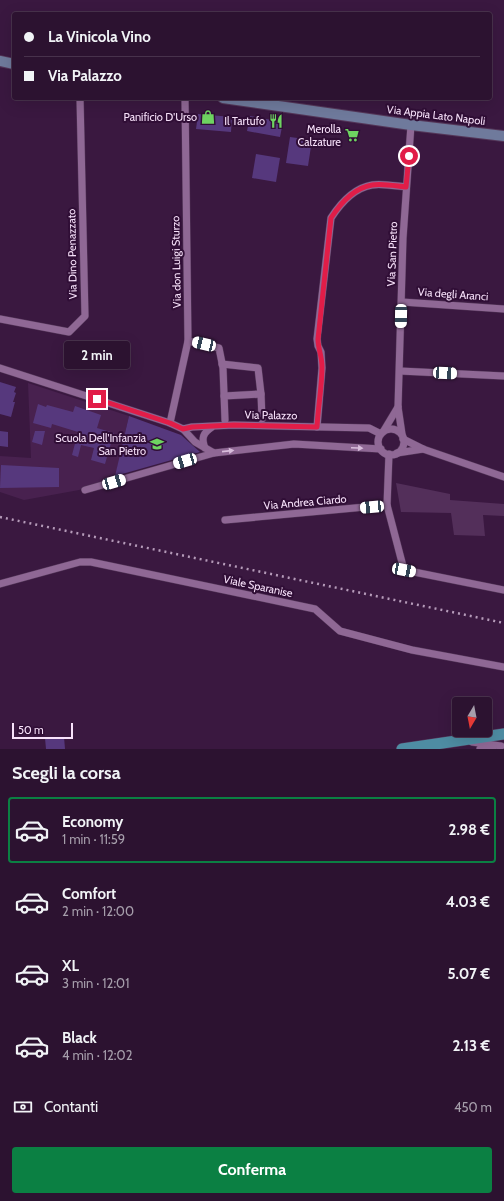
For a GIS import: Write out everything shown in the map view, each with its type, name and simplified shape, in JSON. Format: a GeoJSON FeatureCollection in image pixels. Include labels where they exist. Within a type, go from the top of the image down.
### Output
{"type":"FeatureCollection","features":[{"type":"Feature","properties":{"kind":"main road"},"geometry":{"type":"LineString","coordinates":[[402,749],[504,734]]}},
{"type":"Feature","properties":{"kind":"street"},"geometry":{"type":"LineString","coordinates":[[0,62],[12,64]]}},
{"type":"Feature","properties":{"kind":"street","name":"Via Dino Penazzato"},"geometry":{"type":"LineString","coordinates":[[0,319],[69,332],[85,316],[80,100]]}},
{"type":"Feature","properties":{"kind":"street","name":"Via don Luigi Sturzo"},"geometry":{"type":"LineString","coordinates":[[170,423],[188,341],[185,100]]}},
{"type":"Feature","properties":{"kind":"street","name":"Via Appia Lato Napoli"},"geometry":{"type":"LineString","coordinates":[[237,100],[411,125],[504,136]]}},
{"type":"Feature","properties":{"kind":"street","name":"Via San Pietro"},"geometry":{"type":"LineString","coordinates":[[402,436],[398,408],[403,238],[411,125]]}},
{"type":"Feature","properties":{"kind":"street"},"geometry":{"type":"LineString","coordinates":[[317,427],[322,368],[318,339],[331,218],[338,208],[360,189],[372,185],[406,187]]}},
{"type":"Feature","properties":{"kind":"street","name":"Via degli Aranci"},"geometry":{"type":"LineString","coordinates":[[402,302],[504,309]]}},
{"type":"Feature","properties":{"kind":"street"},"geometry":{"type":"LineString","coordinates":[[188,341],[219,348],[222,364],[225,420]]}},
{"type":"Feature","properties":{"kind":"street"},"geometry":{"type":"LineString","coordinates":[[222,364],[258,368],[262,420]]}},
{"type":"Feature","properties":{"kind":"street"},"geometry":{"type":"LineString","coordinates":[[0,368],[170,423],[183,429],[195,442],[214,453]]}},
{"type":"Feature","properties":{"kind":"street"},"geometry":{"type":"LineString","coordinates":[[400,371],[504,376]]}},
{"type":"Feature","properties":{"kind":"street"},"geometry":{"type":"LineString","coordinates":[[224,396],[261,394]]}},
{"type":"Feature","properties":{"kind":"street","name":"Via San Pietro"},"geometry":{"type":"LineString","coordinates":[[382,433],[398,408]]}},
{"type":"Feature","properties":{"kind":"street","name":"Via Palazzo"},"geometry":{"type":"LineString","coordinates":[[183,429],[192,427],[234,425],[369,428],[382,433]]}},
{"type":"Feature","properties":{"kind":"street"},"geometry":{"type":"LineString","coordinates":[[205,448],[203,437],[207,430],[212,427]]}},
{"type":"Feature","properties":{"kind":"street"},"geometry":{"type":"LineString","coordinates":[[381,449],[378,443],[379,438],[382,433],[393,429],[423,449],[504,477]]}},
{"type":"Feature","properties":{"kind":"street"},"geometry":{"type":"LineString","coordinates":[[402,436],[403,446],[393,454],[387,506],[404,570],[504,590]]}},
{"type":"Feature","properties":{"kind":"street"},"geometry":{"type":"LineString","coordinates":[[85,490],[214,453],[294,444],[381,449],[393,454],[423,449]]}},
{"type":"Feature","properties":{"kind":"street","name":"Via Andrea Ciardo"},"geometry":{"type":"LineString","coordinates":[[225,520],[387,506]]}},
{"type":"Feature","properties":{"kind":"street","name":"Viale Sparanise"},"geometry":{"type":"LineString","coordinates":[[0,584],[80,562],[91,562],[315,609],[340,632],[412,650],[504,667]]}},
{"type":"Feature","properties":{"kind":"street"},"geometry":{"type":"LineString","coordinates":[[464,740],[503,746]]}},
{"type":"Feature","properties":{"kind":"street"},"geometry":{"type":"LineString","coordinates":[[480,749],[503,746]]}},
{"type":"Feature","properties":{"kind":"shaded area"},"geometry":{"type":"Polygon","coordinates":[[[28,383],[129,416],[115,477],[79,490],[24,500],[0,492],[0,456],[31,458],[28,383]]]}},
{"type":"Feature","properties":{"kind":"shaded area"},"geometry":{"type":"Polygon","coordinates":[[[396,483],[450,494],[450,500],[504,504],[504,516],[483,515],[485,536],[454,535],[451,513],[401,512],[396,483]]]}},
{"type":"Feature","properties":{"kind":"building"},"geometry":{"type":"Polygon","coordinates":[[[198,114],[232,117],[231,132],[196,129],[198,114]]]}},
{"type":"Feature","properties":{"kind":"building"},"geometry":{"type":"Polygon","coordinates":[[[250,116],[283,122],[280,137],[247,131],[250,116]]]}},
{"type":"Feature","properties":{"kind":"building"},"geometry":{"type":"Polygon","coordinates":[[[290,137],[312,140],[308,166],[286,163],[290,137]]]}},
{"type":"Feature","properties":{"kind":"building"},"geometry":{"type":"Polygon","coordinates":[[[256,154],[280,158],[276,182],[252,178],[256,154]]]}},
{"type":"Feature","properties":{"kind":"building"},"geometry":{"type":"Polygon","coordinates":[[[0,382],[16,387],[13,402],[15,402],[11,417],[0,414],[0,382]]]}},
{"type":"Feature","properties":{"kind":"building"},"geometry":{"type":"Polygon","coordinates":[[[38,404],[73,412],[75,406],[101,415],[97,428],[114,433],[105,464],[91,460],[94,448],[81,445],[78,457],[72,455],[78,432],[52,424],[51,428],[33,423],[38,404]]]}},
{"type":"Feature","properties":{"kind":"building","name":"Scuola Dell'Infanzia San Pietro"},"geometry":{"type":"Polygon","coordinates":[[[129,416],[181,435],[200,452],[115,476],[129,416]]]}},
{"type":"Feature","properties":{"kind":"building"},"geometry":{"type":"Polygon","coordinates":[[[0,431],[8,432],[8,447],[0,446],[0,431]]]}},
{"type":"Feature","properties":{"kind":"building"},"geometry":{"type":"Polygon","coordinates":[[[35,431],[45,431],[42,445],[32,442],[35,431]]]}},
{"type":"Feature","properties":{"kind":"building"},"geometry":{"type":"Polygon","coordinates":[[[1,465],[59,468],[59,487],[0,488],[1,465]]]}},
{"type":"Feature","properties":{"kind":"building"},"geometry":{"type":"Polygon","coordinates":[[[64,737],[65,749],[46,749],[45,738],[64,737]]]}},
{"type":"Feature","properties":{"kind":"railway"},"geometry":{"type":"LineString","coordinates":[[0,517],[504,623]]}},
{"type":"Feature","properties":{"kind":"place","name":"Panificio D'Urso"},"geometry":{"type":"Point","coordinates":[208,117]}},
{"type":"Feature","properties":{"kind":"place","name":"Il Tartufo"},"geometry":{"type":"Point","coordinates":[276,121]}},
{"type":"Feature","properties":{"kind":"place","name":"Merolla Calzature"},"geometry":{"type":"Point","coordinates":[352,135]}},
{"type":"Feature","properties":{"kind":"place","name":"Scuola Dell'Infanzia San Pietro"},"geometry":{"type":"Point","coordinates":[157,444]}},
{"type":"Feature","properties":{"kind":"route"},"geometry":{"type":"LineString","coordinates":[[97,399],[170,423],[183,429],[188,427],[234,425],[317,427],[322,368],[318,339],[331,218],[345,201],[360,189],[372,185],[406,187],[409,156]]}}]}
